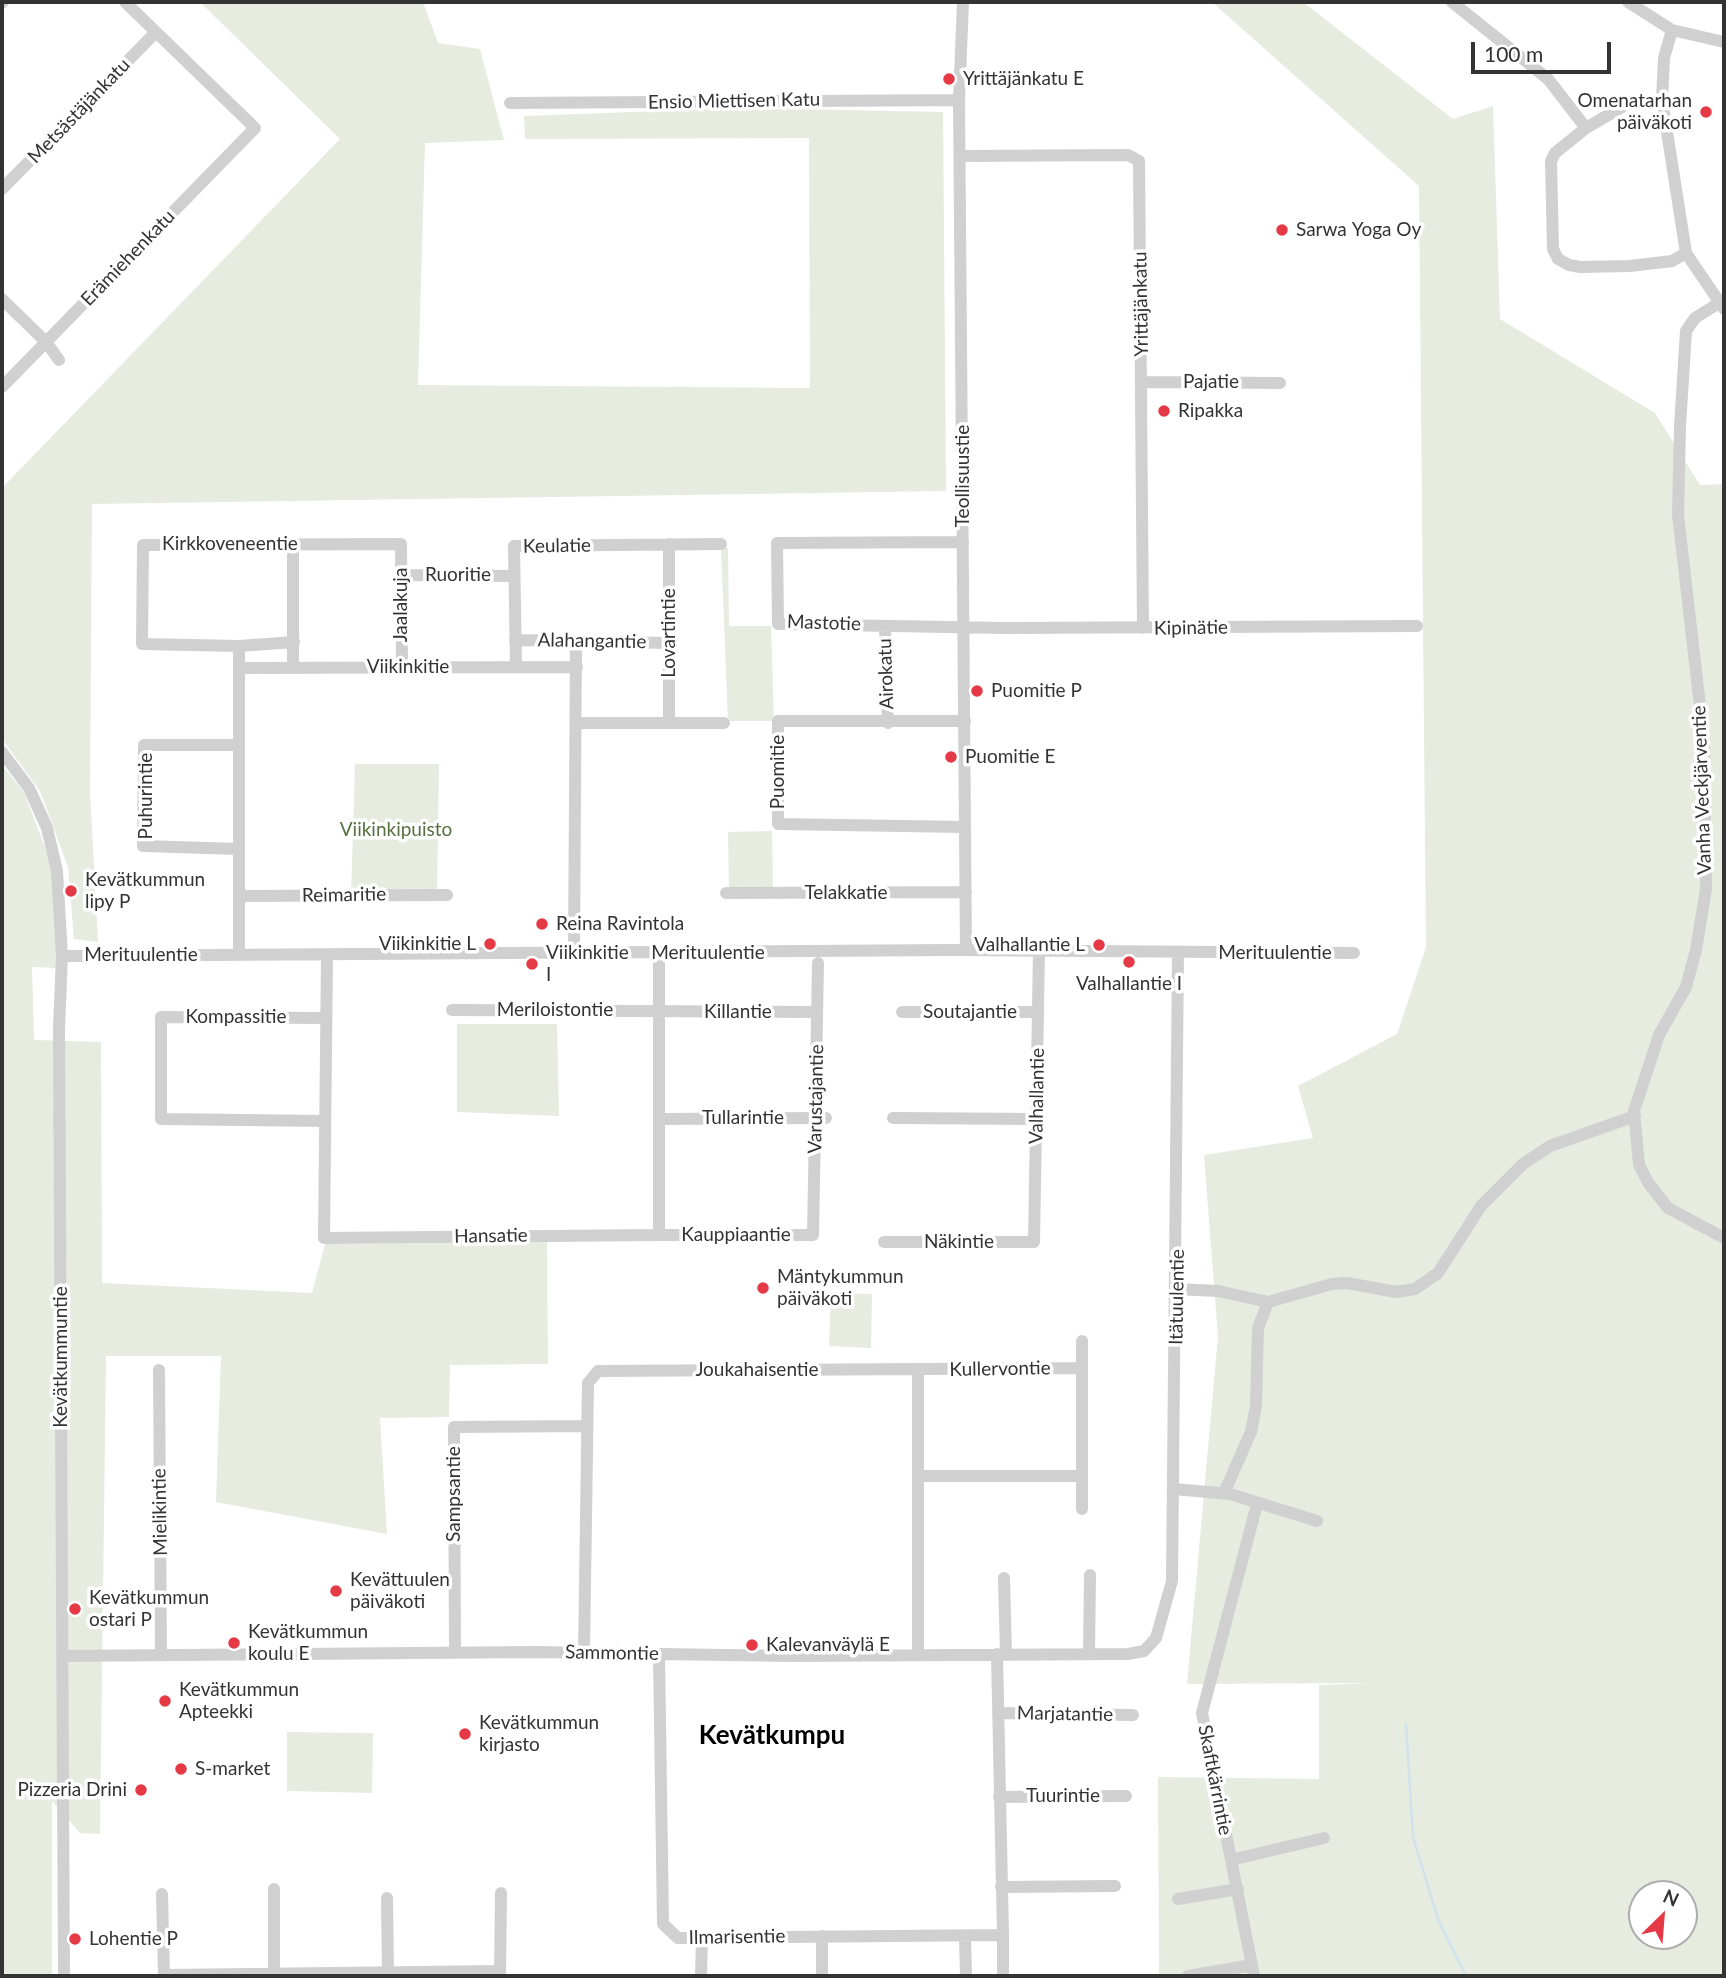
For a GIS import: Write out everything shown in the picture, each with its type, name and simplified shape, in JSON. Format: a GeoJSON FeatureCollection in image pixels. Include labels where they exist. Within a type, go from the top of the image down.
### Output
{"type":"FeatureCollection","features":[{"type":"Feature","properties":{"kind":"street"},"geometry":{"type":"LineString","coordinates":[[125,2],[156,32]]}},
{"type":"Feature","properties":{"kind":"street","name":"Teollisuustie"},"geometry":{"type":"LineString","coordinates":[[963,2],[959,100],[967,950]]}},
{"type":"Feature","properties":{"kind":"street"},"geometry":{"type":"LineString","coordinates":[[1452,2],[1548,79],[1586,128]]}},
{"type":"Feature","properties":{"kind":"street"},"geometry":{"type":"LineString","coordinates":[[1628,2],[1672,30],[1724,42]]}},
{"type":"Feature","properties":{"kind":"street"},"geometry":{"type":"LineString","coordinates":[[1672,30],[1664,58],[1662,100],[1686,253],[1722,306]]}},
{"type":"Feature","properties":{"kind":"street","name":"Erämiehenkatu"},"geometry":{"type":"LineString","coordinates":[[2,387],[255,128],[156,32]]}},
{"type":"Feature","properties":{"kind":"street","name":"Metsästäjänkatu"},"geometry":{"type":"LineString","coordinates":[[2,190],[156,32]]}},
{"type":"Feature","properties":{"kind":"street","name":"Ensio Miettisen Katu"},"geometry":{"type":"LineString","coordinates":[[510,103],[959,100]]}},
{"type":"Feature","properties":{"kind":"street"},"geometry":{"type":"LineString","coordinates":[[1662,100],[1626,104],[1586,128],[1555,153],[1552,161],[1553,249],[1558,259],[1580,267],[1630,266],[1672,261],[1686,253]]}},
{"type":"Feature","properties":{"kind":"street","name":"Yrittäjänkatu"},"geometry":{"type":"LineString","coordinates":[[960,156],[1128,155],[1139,161],[1143,628]]}},
{"type":"Feature","properties":{"kind":"street"},"geometry":{"type":"LineString","coordinates":[[2,299],[46,342],[59,360]]}},
{"type":"Feature","properties":{"kind":"street","name":"Vanha Veckjärventie"},"geometry":{"type":"LineString","coordinates":[[1722,306],[1695,318],[1686,331],[1680,426],[1678,514],[1704,741],[1706,889],[1696,950],[1686,987],[1659,1035],[1635,1116],[1639,1164],[1649,1184],[1668,1208],[1724,1238]]}},
{"type":"Feature","properties":{"kind":"street","name":"Pajatie"},"geometry":{"type":"LineString","coordinates":[[1142,382],[1280,383]]}},
{"type":"Feature","properties":{"kind":"street","name":"Mastotie"},"geometry":{"type":"LineString","coordinates":[[963,542],[777,543],[778,624],[965,627]]}},
{"type":"Feature","properties":{"kind":"street"},"geometry":{"type":"LineString","coordinates":[[293,544],[293,667]]}},
{"type":"Feature","properties":{"kind":"street","name":"Kirkkoveneentie"},"geometry":{"type":"LineString","coordinates":[[294,642],[239,646],[142,644],[143,545],[401,544]]}},
{"type":"Feature","properties":{"kind":"street","name":"Jaalakuja"},"geometry":{"type":"LineString","coordinates":[[401,544],[402,666]]}},
{"type":"Feature","properties":{"kind":"street","name":"Lovartintie"},"geometry":{"type":"LineString","coordinates":[[669,544],[669,722]]}},
{"type":"Feature","properties":{"kind":"street","name":"Keulatie"},"geometry":{"type":"LineString","coordinates":[[516,667],[514,546],[721,544]]}},
{"type":"Feature","properties":{"kind":"street","name":"Ruoritie"},"geometry":{"type":"LineString","coordinates":[[402,575],[514,576]]}},
{"type":"Feature","properties":{"kind":"street","name":"Airokatu"},"geometry":{"type":"LineString","coordinates":[[885,626],[888,723]]}},
{"type":"Feature","properties":{"kind":"street","name":"Kipinätie"},"geometry":{"type":"LineString","coordinates":[[965,627],[1417,626]]}},
{"type":"Feature","properties":{"kind":"street","name":"Alahangantie"},"geometry":{"type":"LineString","coordinates":[[514,640],[668,643]]}},
{"type":"Feature","properties":{"kind":"street"},"geometry":{"type":"LineString","coordinates":[[574,952],[576,640]]}},
{"type":"Feature","properties":{"kind":"street"},"geometry":{"type":"LineString","coordinates":[[239,646],[239,954]]}},
{"type":"Feature","properties":{"kind":"street","name":"Viikinkitie"},"geometry":{"type":"LineString","coordinates":[[239,668],[577,667]]}},
{"type":"Feature","properties":{"kind":"street","name":"Puomitie"},"geometry":{"type":"LineString","coordinates":[[965,721],[778,721],[778,824],[965,827]]}},
{"type":"Feature","properties":{"kind":"street"},"geometry":{"type":"LineString","coordinates":[[577,723],[724,723]]}},
{"type":"Feature","properties":{"kind":"street","name":"Puhurintie"},"geometry":{"type":"LineString","coordinates":[[238,849],[143,846],[144,746],[239,745]]}},
{"type":"Feature","properties":{"kind":"street","name":"Kevätkummuntie"},"geometry":{"type":"LineString","coordinates":[[2,752],[29,788],[47,828],[57,871],[62,956],[59,1028],[64,1976]]}},
{"type":"Feature","properties":{"kind":"street","name":"Telakkatie"},"geometry":{"type":"LineString","coordinates":[[726,893],[966,892]]}},
{"type":"Feature","properties":{"kind":"street","name":"Reimaritie"},"geometry":{"type":"LineString","coordinates":[[240,896],[447,895]]}},
{"type":"Feature","properties":{"kind":"street","name":"Merituulentie"},"geometry":{"type":"LineString","coordinates":[[62,956],[967,950],[1354,953]]}},
{"type":"Feature","properties":{"kind":"street","name":"Valhallantie"},"geometry":{"type":"LineString","coordinates":[[1034,1242],[1039,951]]}},
{"type":"Feature","properties":{"kind":"street"},"geometry":{"type":"LineString","coordinates":[[659,953],[659,1235]]}},
{"type":"Feature","properties":{"kind":"street","name":"Itätuulentie"},"geometry":{"type":"LineString","coordinates":[[1156,1638],[1172,1581],[1178,953]]}},
{"type":"Feature","properties":{"kind":"street","name":"Hansatie"},"geometry":{"type":"LineString","coordinates":[[327,956],[324,1238],[659,1235]]}},
{"type":"Feature","properties":{"kind":"street","name":"Varustajantie"},"geometry":{"type":"LineString","coordinates":[[813,1235],[821,1118],[818,963]]}},
{"type":"Feature","properties":{"kind":"street","name":"Meriloistontie"},"geometry":{"type":"LineString","coordinates":[[452,1010],[659,1011]]}},
{"type":"Feature","properties":{"kind":"street","name":"Killantie"},"geometry":{"type":"LineString","coordinates":[[659,1011],[817,1012]]}},
{"type":"Feature","properties":{"kind":"street","name":"Soutajantie"},"geometry":{"type":"LineString","coordinates":[[902,1012],[1038,1012]]}},
{"type":"Feature","properties":{"kind":"street","name":"Kompassitie"},"geometry":{"type":"LineString","coordinates":[[325,1018],[161,1017],[161,1119],[325,1121]]}},
{"type":"Feature","properties":{"kind":"street"},"geometry":{"type":"LineString","coordinates":[[1176,1289],[1218,1292],[1268,1302],[1332,1284],[1347,1283],[1396,1292],[1415,1289],[1438,1273],[1481,1206],[1523,1164],[1550,1146],[1635,1116]]}},
{"type":"Feature","properties":{"kind":"street","name":"Tullarintie"},"geometry":{"type":"LineString","coordinates":[[659,1119],[821,1118]]}},
{"type":"Feature","properties":{"kind":"street"},"geometry":{"type":"LineString","coordinates":[[892,1118],[1038,1119]]}},
{"type":"Feature","properties":{"kind":"street","name":"Kauppiaantie"},"geometry":{"type":"LineString","coordinates":[[659,1235],[813,1235]]}},
{"type":"Feature","properties":{"kind":"street","name":"Näkintie"},"geometry":{"type":"LineString","coordinates":[[884,1242],[1034,1242]]}},
{"type":"Feature","properties":{"kind":"street"},"geometry":{"type":"LineString","coordinates":[[1224,1493],[1253,1419],[1258,1328],[1268,1302]]}},
{"type":"Feature","properties":{"kind":"street"},"geometry":{"type":"LineString","coordinates":[[1082,1341],[1082,1509]]}},
{"type":"Feature","properties":{"kind":"street","name":"Kullervontie"},"geometry":{"type":"LineString","coordinates":[[918,1370],[1082,1368]]}},
{"type":"Feature","properties":{"kind":"street","name":"Mielikintie"},"geometry":{"type":"LineString","coordinates":[[159,1370],[161,1655]]}},
{"type":"Feature","properties":{"kind":"street"},"geometry":{"type":"LineString","coordinates":[[918,1370],[918,1654]]}},
{"type":"Feature","properties":{"kind":"street","name":"Joukahaisentie"},"geometry":{"type":"LineString","coordinates":[[584,1653],[587,1383],[598,1371],[918,1370]]}},
{"type":"Feature","properties":{"kind":"street","name":"Sampsantie"},"geometry":{"type":"LineString","coordinates":[[455,1653],[454,1427],[587,1426]]}},
{"type":"Feature","properties":{"kind":"street"},"geometry":{"type":"LineString","coordinates":[[919,1476],[1082,1476]]}},
{"type":"Feature","properties":{"kind":"street"},"geometry":{"type":"LineString","coordinates":[[1174,1489],[1224,1493],[1317,1521]]}},
{"type":"Feature","properties":{"kind":"street","name":"Skaftkärrintie"},"geometry":{"type":"LineString","coordinates":[[1253,1970],[1202,1713],[1257,1504]]}},
{"type":"Feature","properties":{"kind":"street"},"geometry":{"type":"LineString","coordinates":[[1089,1654],[1090,1575]]}},
{"type":"Feature","properties":{"kind":"street"},"geometry":{"type":"LineString","coordinates":[[1003,1976],[998,1713],[1004,1578]]}},
{"type":"Feature","properties":{"kind":"street","name":"Sammontie"},"geometry":{"type":"LineString","coordinates":[[62,1656],[455,1653],[1089,1654],[1139,1653],[1156,1638]]}},
{"type":"Feature","properties":{"kind":"street","name":"Ilmarisentie"},"geometry":{"type":"LineString","coordinates":[[659,1654],[663,1924],[678,1938],[1003,1935]]}},
{"type":"Feature","properties":{"kind":"street","name":"Marjatantie"},"geometry":{"type":"LineString","coordinates":[[998,1713],[1133,1715]]}},
{"type":"Feature","properties":{"kind":"street","name":"Tuurintie"},"geometry":{"type":"LineString","coordinates":[[999,1797],[1126,1796]]}},
{"type":"Feature","properties":{"kind":"street"},"geometry":{"type":"LineString","coordinates":[[1231,1860],[1324,1838]]}},
{"type":"Feature","properties":{"kind":"street"},"geometry":{"type":"LineString","coordinates":[[1001,1887],[1115,1886]]}},
{"type":"Feature","properties":{"kind":"street"},"geometry":{"type":"LineString","coordinates":[[274,1889],[274,1976]]}},
{"type":"Feature","properties":{"kind":"street"},"geometry":{"type":"LineString","coordinates":[[1178,1899],[1238,1889]]}},
{"type":"Feature","properties":{"kind":"street"},"geometry":{"type":"LineString","coordinates":[[162,1894],[164,1976],[274,1976],[500,1973],[501,1893]]}},
{"type":"Feature","properties":{"kind":"street"},"geometry":{"type":"LineString","coordinates":[[387,1898],[388,1973]]}},
{"type":"Feature","properties":{"kind":"street"},"geometry":{"type":"LineString","coordinates":[[822,1936],[822,1976]]}},
{"type":"Feature","properties":{"kind":"street"},"geometry":{"type":"LineString","coordinates":[[701,1976],[702,1937]]}},
{"type":"Feature","properties":{"kind":"street"},"geometry":{"type":"LineString","coordinates":[[965,1937],[966,1976]]}},
{"type":"Feature","properties":{"kind":"street"},"geometry":{"type":"LineString","coordinates":[[1188,1976],[1253,1970]]}},
{"type":"Feature","properties":{"kind":"green space"},"geometry":{"type":"Polygon","coordinates":[[[200,2],[423,2],[438,43],[480,49],[504,140],[425,143],[418,385],[810,388],[809,138],[525,139],[524,116],[742,108],[943,112],[946,491],[92,504],[90,792],[98,942],[74,939],[68,867],[40,791],[2,739],[2,488],[340,139],[200,2]]]}},
{"type":"Feature","properties":{"kind":"green space"},"geometry":{"type":"Polygon","coordinates":[[[1212,2],[1303,2],[1453,119],[1493,106],[1500,319],[1655,413],[1700,485],[1724,484],[1724,1976],[1159,1976],[1158,1777],[1319,1779],[1319,1685],[1374,1683],[1187,1684],[1218,1336],[1204,1155],[1313,1138],[1298,1086],[1397,1034],[1426,947],[1419,186],[1212,2]]]}},
{"type":"Feature","properties":{"kind":"green space"},"geometry":{"type":"Polygon","coordinates":[[[721,548],[728,548],[729,626],[771,626],[774,721],[728,721],[721,548]]]}},
{"type":"Feature","properties":{"kind":"green space","name":"Viikinkipuisto"},"geometry":{"type":"Polygon","coordinates":[[[355,764],[439,764],[437,895],[351,897],[355,764]]]}},
{"type":"Feature","properties":{"kind":"green space"},"geometry":{"type":"Polygon","coordinates":[[[2,765],[24,792],[55,874],[60,949],[56,968],[32,967],[34,1040],[101,1042],[102,1283],[312,1293],[325,1244],[547,1242],[548,1364],[450,1365],[449,1417],[380,1418],[387,1534],[216,1502],[221,1356],[106,1356],[100,1834],[80,1833],[52,1801],[52,1976],[2,1976],[2,765]]]}},
{"type":"Feature","properties":{"kind":"green space"},"geometry":{"type":"Polygon","coordinates":[[[772,831],[773,890],[729,889],[728,832],[772,831]]]}},
{"type":"Feature","properties":{"kind":"green space"},"geometry":{"type":"Polygon","coordinates":[[[457,1024],[557,1024],[559,1116],[457,1112],[457,1024]]]}},
{"type":"Feature","properties":{"kind":"green space"},"geometry":{"type":"Polygon","coordinates":[[[831,1293],[872,1294],[871,1348],[829,1346],[831,1293]]]}},
{"type":"Feature","properties":{"kind":"green space"},"geometry":{"type":"Polygon","coordinates":[[[287,1732],[373,1733],[372,1793],[287,1791],[287,1732]]]}},
{"type":"Feature","properties":{"kind":"waterway"},"geometry":{"type":"LineString","coordinates":[[1406,1724],[1413,1837],[1438,1919],[1466,1976]]}},
{"type":"Feature","properties":{"kind":"place","name":"Yrittäjänkatu E"},"geometry":{"type":"Point","coordinates":[949,79]}},
{"type":"Feature","properties":{"kind":"place","name":"Omenatarhan päiväkoti"},"geometry":{"type":"Point","coordinates":[1706,112]}},
{"type":"Feature","properties":{"kind":"place","name":"Sarwa Yoga Oy"},"geometry":{"type":"Point","coordinates":[1282,230]}},
{"type":"Feature","properties":{"kind":"place","name":"Ripakka"},"geometry":{"type":"Point","coordinates":[1164,411]}},
{"type":"Feature","properties":{"kind":"place","name":"Puomitie P"},"geometry":{"type":"Point","coordinates":[977,691]}},
{"type":"Feature","properties":{"kind":"place","name":"Puomitie E"},"geometry":{"type":"Point","coordinates":[951,757]}},
{"type":"Feature","properties":{"kind":"place","name":"Kevätkummun lipy P"},"geometry":{"type":"Point","coordinates":[71,891]}},
{"type":"Feature","properties":{"kind":"place","name":"Reina Ravintola"},"geometry":{"type":"Point","coordinates":[542,924]}},
{"type":"Feature","properties":{"kind":"place","name":"Viikinkitie L"},"geometry":{"type":"Point","coordinates":[490,944]}},
{"type":"Feature","properties":{"kind":"place","name":"Valhallantie L"},"geometry":{"type":"Point","coordinates":[1099,945]}},
{"type":"Feature","properties":{"kind":"place","name":"Valhallantie I"},"geometry":{"type":"Point","coordinates":[1129,962]}},
{"type":"Feature","properties":{"kind":"place","name":"Viikinkitie I"},"geometry":{"type":"Point","coordinates":[532,964]}},
{"type":"Feature","properties":{"kind":"place","name":"Mäntykummun päiväkoti"},"geometry":{"type":"Point","coordinates":[763,1288]}},
{"type":"Feature","properties":{"kind":"place","name":"Kevättuulen päiväkoti"},"geometry":{"type":"Point","coordinates":[336,1591]}},
{"type":"Feature","properties":{"kind":"place","name":"Kevätkummun ostari P"},"geometry":{"type":"Point","coordinates":[75,1609]}},
{"type":"Feature","properties":{"kind":"place","name":"Kevätkummun koulu E"},"geometry":{"type":"Point","coordinates":[234,1643]}},
{"type":"Feature","properties":{"kind":"place","name":"Kalevanväylä E"},"geometry":{"type":"Point","coordinates":[752,1645]}},
{"type":"Feature","properties":{"kind":"place","name":"Kevätkummun Apteekki"},"geometry":{"type":"Point","coordinates":[165,1701]}},
{"type":"Feature","properties":{"kind":"place","name":"Kevätkummun kirjasto"},"geometry":{"type":"Point","coordinates":[465,1734]}},
{"type":"Feature","properties":{"kind":"place","name":"S-market"},"geometry":{"type":"Point","coordinates":[181,1769]}},
{"type":"Feature","properties":{"kind":"place","name":"Pizzeria Drini"},"geometry":{"type":"Point","coordinates":[141,1790]}},
{"type":"Feature","properties":{"kind":"place","name":"Lohentie P"},"geometry":{"type":"Point","coordinates":[75,1939]}},
{"type":"Feature","properties":{"kind":"district","name":"Kevätkumpu"},"geometry":{"type":"Point","coordinates":[772,1736]}}]}
